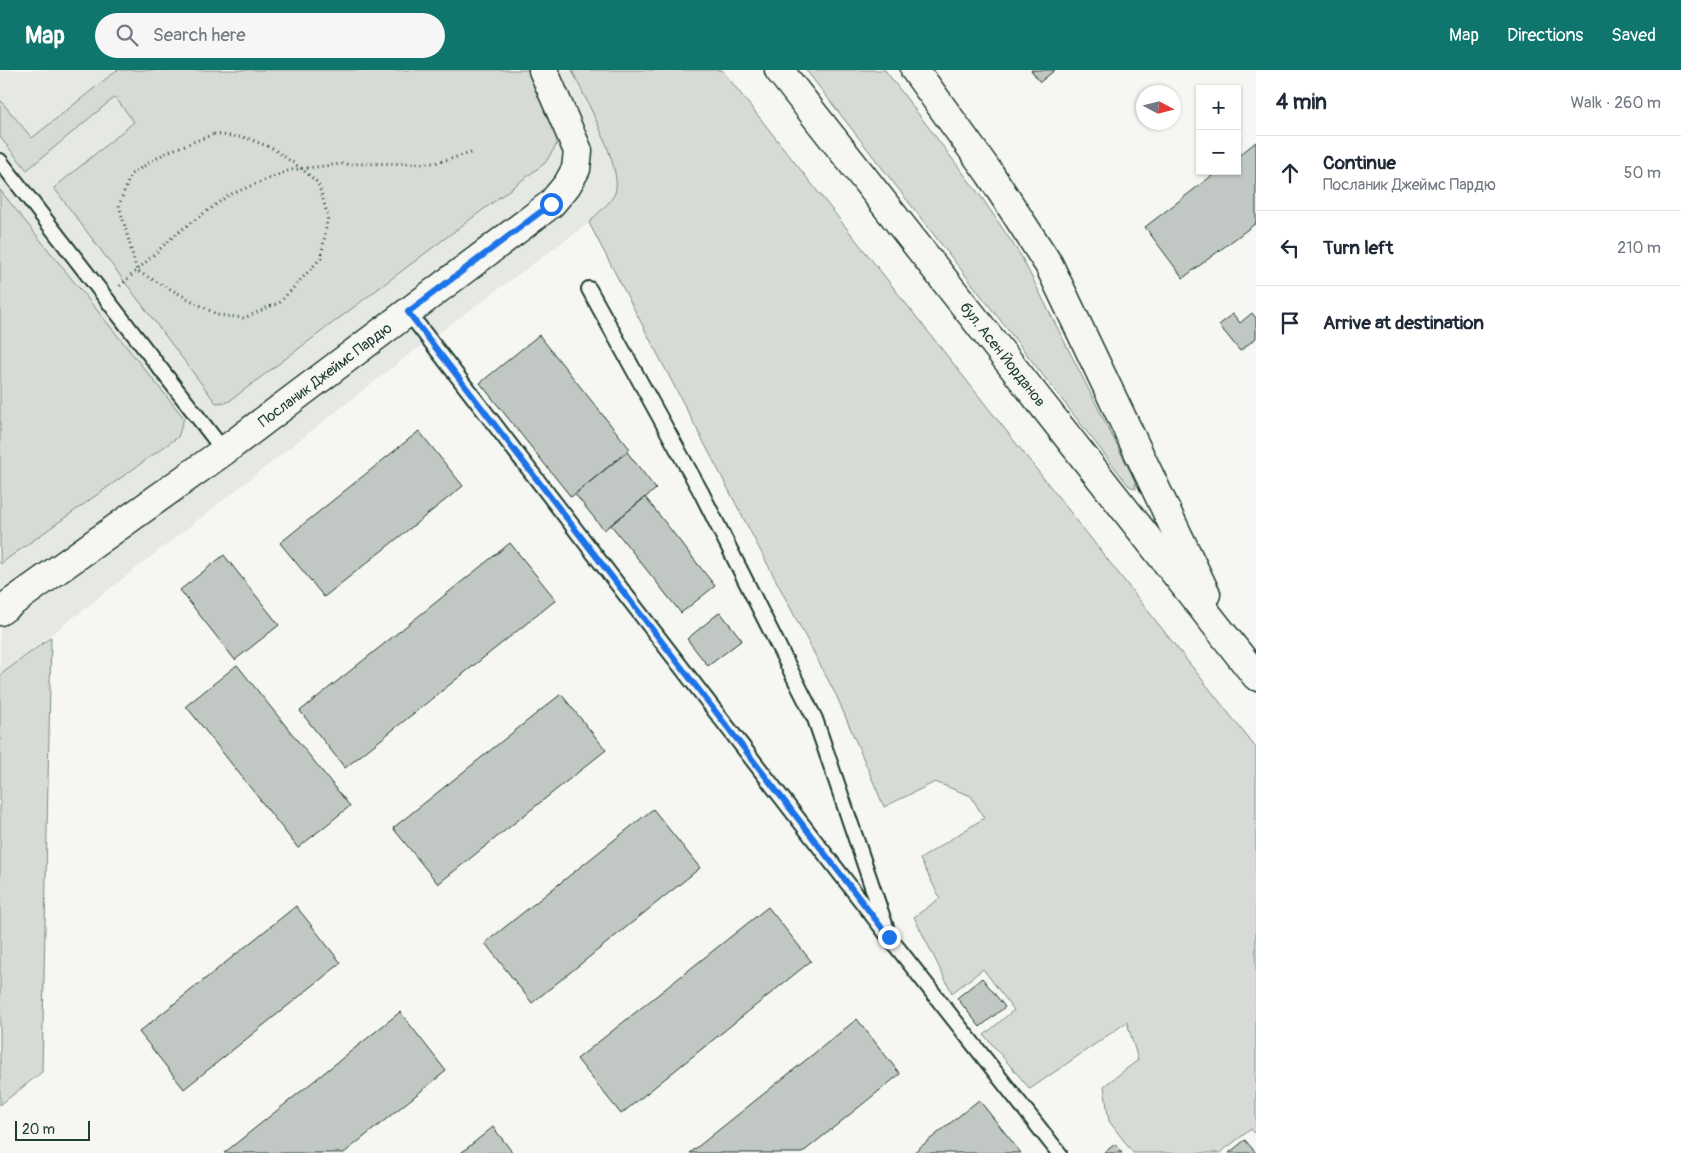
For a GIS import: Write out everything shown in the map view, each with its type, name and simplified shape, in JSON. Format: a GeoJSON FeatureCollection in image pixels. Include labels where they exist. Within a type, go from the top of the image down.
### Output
{"type":"FeatureCollection","features":[{"type":"Feature","properties":{"kind":"main road","name":"Посланик Джеймс Пардю"},"geometry":{"type":"LineString","coordinates":[[0,612],[224,451],[551,204],[567,186],[576,169],[578,151],[544,70]]}},
{"type":"Feature","properties":{"kind":"main road","name":"бул. Асен Йорданов"},"geometry":{"type":"LineString","coordinates":[[778,70],[1256,676]]}},
{"type":"Feature","properties":{"kind":"main road","name":"бул. Асен Йорданов"},"geometry":{"type":"LineString","coordinates":[[915,70],[990,174],[1049,265],[1229,640]]}},
{"type":"Feature","properties":{"kind":"lane"},"geometry":{"type":"LineString","coordinates":[[0,161],[224,451]]}},
{"type":"Feature","properties":{"kind":"lane"},"geometry":{"type":"LineString","coordinates":[[589,290],[701,492],[815,719],[889,937]]}},
{"type":"Feature","properties":{"kind":"lane"},"geometry":{"type":"LineString","coordinates":[[408,312],[889,937],[1059,1153]]}},
{"type":"Feature","properties":{"kind":"path"},"geometry":{"type":"LineString","coordinates":[[214,134],[247,138],[272,148],[302,168],[318,183],[328,216],[321,258],[280,302],[244,318],[218,315],[137,271],[119,205],[131,174],[167,152],[214,134]]}},
{"type":"Feature","properties":{"kind":"path"},"geometry":{"type":"LineString","coordinates":[[107,299],[177,233],[229,195],[290,170],[340,164],[436,163],[474,152]]}},
{"type":"Feature","properties":{"kind":"shaded area"},"geometry":{"type":"Polygon","coordinates":[[[0,70],[723,70],[756,113],[589,223],[407,356],[0,675],[0,70]]]}},
{"type":"Feature","properties":{"kind":"shaded area"},"geometry":{"type":"Polygon","coordinates":[[[117,70],[528,70],[557,129],[557,144],[545,163],[228,402],[216,403],[54,188],[134,122],[115,97],[27,170],[0,137],[0,100],[32,138],[117,70]]]}},
{"type":"Feature","properties":{"kind":"shaded area"},"geometry":{"type":"Polygon","coordinates":[[[572,70],[722,70],[1256,748],[1256,1135],[1251,1129],[1220,1153],[1133,1153],[1109,1121],[1104,1086],[1138,1060],[1127,1022],[1030,1089],[984,1035],[1014,1010],[983,969],[952,993],[914,917],[940,898],[920,859],[984,818],[971,796],[935,782],[884,807],[837,697],[589,223],[613,197],[616,182],[614,167],[601,132],[572,70]]]}},
{"type":"Feature","properties":{"kind":"shaded area"},"geometry":{"type":"Polygon","coordinates":[[[806,70],[885,70],[982,198],[1021,256],[1135,481],[1136,489],[1129,486],[806,70]]]}},
{"type":"Feature","properties":{"kind":"shaded area"},"geometry":{"type":"Polygon","coordinates":[[[0,190],[184,418],[178,437],[0,564],[0,190]]]}},
{"type":"Feature","properties":{"kind":"shaded area"},"geometry":{"type":"Polygon","coordinates":[[[51,637],[42,1072],[0,1105],[0,675],[51,637]]]}},
{"type":"Feature","properties":{"kind":"building"},"geometry":{"type":"Polygon","coordinates":[[[1031,70],[1055,70],[1040,82],[1031,70]]]}},
{"type":"Feature","properties":{"kind":"building"},"geometry":{"type":"Polygon","coordinates":[[[1256,142],[1256,223],[1183,278],[1145,227],[1213,175],[1241,175],[1241,154],[1256,142]]]}},
{"type":"Feature","properties":{"kind":"building"},"geometry":{"type":"Polygon","coordinates":[[[1252,313],[1256,318],[1256,338],[1240,351],[1219,325],[1233,314],[1240,323],[1252,313]]]}},
{"type":"Feature","properties":{"kind":"building"},"geometry":{"type":"Polygon","coordinates":[[[539,335],[630,449],[571,497],[480,383],[539,335]]]}},
{"type":"Feature","properties":{"kind":"building"},"geometry":{"type":"Polygon","coordinates":[[[419,431],[463,486],[324,597],[280,543],[419,431]]]}},
{"type":"Feature","properties":{"kind":"building"},"geometry":{"type":"Polygon","coordinates":[[[627,452],[656,489],[604,530],[575,494],[627,452]]]}},
{"type":"Feature","properties":{"kind":"building"},"geometry":{"type":"Polygon","coordinates":[[[645,497],[715,586],[681,613],[611,525],[645,497]]]}},
{"type":"Feature","properties":{"kind":"building"},"geometry":{"type":"Polygon","coordinates":[[[510,543],[556,600],[345,768],[300,711],[510,543]]]}},
{"type":"Feature","properties":{"kind":"building"},"geometry":{"type":"Polygon","coordinates":[[[224,555],[279,625],[235,660],[180,590],[224,555]]]}},
{"type":"Feature","properties":{"kind":"building"},"geometry":{"type":"Polygon","coordinates":[[[720,612],[742,640],[708,666],[687,639],[720,612]]]}},
{"type":"Feature","properties":{"kind":"building"},"geometry":{"type":"Polygon","coordinates":[[[237,665],[350,806],[298,848],[186,706],[237,665]]]}},
{"type":"Feature","properties":{"kind":"building"},"geometry":{"type":"Polygon","coordinates":[[[561,694],[606,750],[438,884],[393,828],[561,694]]]}},
{"type":"Feature","properties":{"kind":"building"},"geometry":{"type":"Polygon","coordinates":[[[653,809],[700,868],[532,1003],[485,943],[653,809]]]}},
{"type":"Feature","properties":{"kind":"building"},"geometry":{"type":"Polygon","coordinates":[[[296,906],[341,963],[184,1089],[139,1032],[296,906]]]}},
{"type":"Feature","properties":{"kind":"building"},"geometry":{"type":"Polygon","coordinates":[[[768,907],[811,961],[621,1114],[577,1059],[768,907]]]}},
{"type":"Feature","properties":{"kind":"building"},"geometry":{"type":"Polygon","coordinates":[[[982,978],[1005,1007],[980,1027],[957,998],[982,978]]]}},
{"type":"Feature","properties":{"kind":"building"},"geometry":{"type":"Polygon","coordinates":[[[400,1012],[446,1071],[344,1153],[224,1153],[400,1012]]]}},
{"type":"Feature","properties":{"kind":"building"},"geometry":{"type":"Polygon","coordinates":[[[857,1019],[900,1074],[802,1153],[690,1153],[857,1019]]]}},
{"type":"Feature","properties":{"kind":"building"},"geometry":{"type":"Polygon","coordinates":[[[979,1100],[1021,1153],[913,1153],[979,1100]]]}},
{"type":"Feature","properties":{"kind":"building"},"geometry":{"type":"Polygon","coordinates":[[[493,1127],[513,1153],[461,1153],[493,1127]]]}},
{"type":"Feature","properties":{"kind":"building"},"geometry":{"type":"Polygon","coordinates":[[[1245,1140],[1256,1153],[1229,1153],[1245,1140]]]}},
{"type":"Feature","properties":{"kind":"building"},"geometry":{"type":"Polygon","coordinates":[[[1115,1144],[1122,1153],[1104,1153],[1115,1144]]]}},
{"type":"Feature","properties":{"kind":"route"},"geometry":{"type":"LineString","coordinates":[[551,204],[408,312],[889,937]]}}]}
